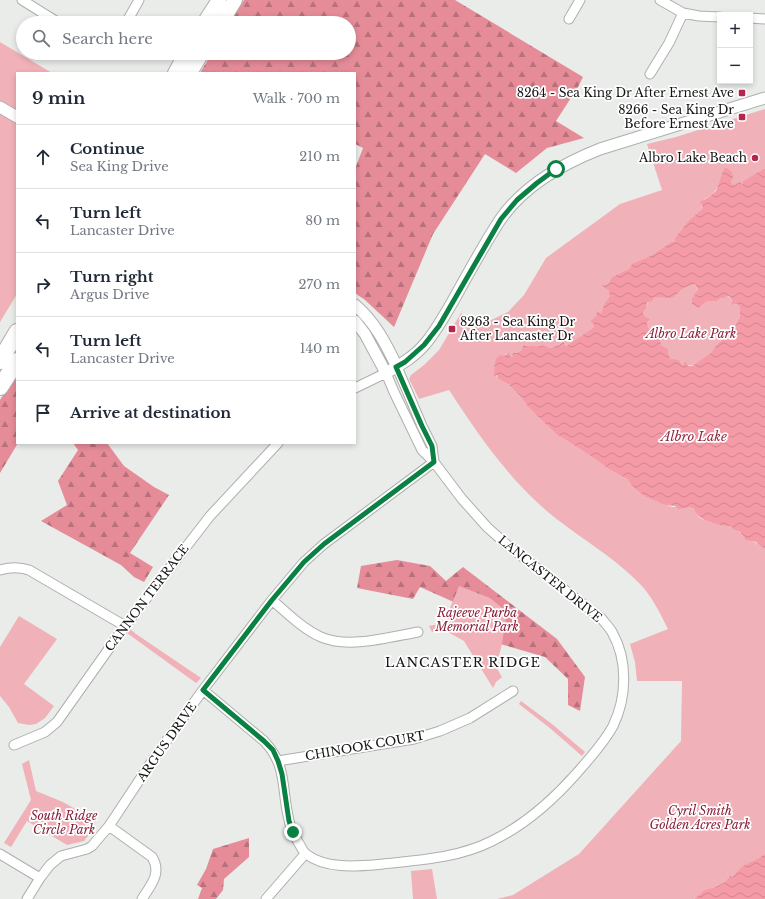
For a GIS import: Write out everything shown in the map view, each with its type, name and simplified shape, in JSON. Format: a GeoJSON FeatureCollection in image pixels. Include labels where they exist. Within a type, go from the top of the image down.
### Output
{"type":"FeatureCollection","features":[{"type":"Feature","properties":{"kind":"highway"},"geometry":{"type":"LineString","coordinates":[[0,361],[16,334]]}},
{"type":"Feature","properties":{"kind":"highway"},"geometry":{"type":"LineString","coordinates":[[0,387],[16,363]]}},
{"type":"Feature","properties":{"kind":"main road"},"geometry":{"type":"LineString","coordinates":[[209,16],[219,0]]}},
{"type":"Feature","properties":{"kind":"main road"},"geometry":{"type":"LineString","coordinates":[[225,16],[235,0]]}},
{"type":"Feature","properties":{"kind":"main road"},"geometry":{"type":"LineString","coordinates":[[175,72],[182,60]]}},
{"type":"Feature","properties":{"kind":"main road"},"geometry":{"type":"LineString","coordinates":[[191,72],[198,60]]}},
{"type":"Feature","properties":{"kind":"street"},"geometry":{"type":"LineString","coordinates":[[22,0],[48,16]]}},
{"type":"Feature","properties":{"kind":"street"},"geometry":{"type":"LineString","coordinates":[[130,16],[139,0]]}},
{"type":"Feature","properties":{"kind":"street"},"geometry":{"type":"LineString","coordinates":[[569,19],[580,0]]}},
{"type":"Feature","properties":{"kind":"street"},"geometry":{"type":"LineString","coordinates":[[660,0],[683,13],[717,17]]}},
{"type":"Feature","properties":{"kind":"street"},"geometry":{"type":"LineString","coordinates":[[650,74],[683,13]]}},
{"type":"Feature","properties":{"kind":"street"},"geometry":{"type":"LineString","coordinates":[[753,18],[765,19]]}},
{"type":"Feature","properties":{"kind":"street"},"geometry":{"type":"LineString","coordinates":[[356,388],[405,362],[424,345],[439,326],[501,219],[517,200],[556,169],[579,157],[600,149],[765,98]]}},
{"type":"Feature","properties":{"kind":"street"},"geometry":{"type":"LineString","coordinates":[[0,107],[16,116]]}},
{"type":"Feature","properties":{"kind":"street","name":"LANCASTER DRIVE"},"geometry":{"type":"LineString","coordinates":[[356,306],[370,320],[377,330],[396,367],[432,446],[434,462]]}},
{"type":"Feature","properties":{"kind":"street","name":"LANCASTER DRIVE"},"geometry":{"type":"LineString","coordinates":[[305,854],[331,864],[351,866],[367,865],[439,858],[466,851],[491,841],[515,828],[532,816],[560,792],[588,760],[607,734],[617,714],[622,698],[623,672],[620,652],[612,632],[601,618],[506,544],[487,527],[462,499],[434,462],[422,450],[386,373],[365,334],[356,322]]}},
{"type":"Feature","properties":{"kind":"street"},"geometry":{"type":"LineString","coordinates":[[412,431],[422,426]]}},
{"type":"Feature","properties":{"kind":"street","name":"CANNON TERRACE"},"geometry":{"type":"LineString","coordinates":[[14,745],[45,732],[57,722],[125,626],[210,516],[277,444]]}},
{"type":"Feature","properties":{"kind":"street","name":"ARGUS DRIVE"},"geometry":{"type":"LineString","coordinates":[[27,899],[50,865],[61,856],[87,850],[109,826],[154,758],[203,690],[272,600],[304,562],[324,544],[434,462]]}},
{"type":"Feature","properties":{"kind":"street"},"geometry":{"type":"LineString","coordinates":[[0,570],[13,568],[29,570],[125,626]]}},
{"type":"Feature","properties":{"kind":"street"},"geometry":{"type":"LineString","coordinates":[[272,600],[309,630],[321,637],[333,641],[354,643],[418,632]]}},
{"type":"Feature","properties":{"kind":"street"},"geometry":{"type":"LineString","coordinates":[[203,690],[273,750],[282,774],[289,821],[305,854],[266,899]]}},
{"type":"Feature","properties":{"kind":"street","name":"CHINOOK COURT"},"geometry":{"type":"LineString","coordinates":[[278,761],[414,739],[440,731],[470,718],[514,691]]}},
{"type":"Feature","properties":{"kind":"street"},"geometry":{"type":"LineString","coordinates":[[109,826],[152,857],[155,862],[156,877],[142,899]]}},
{"type":"Feature","properties":{"kind":"street"},"geometry":{"type":"LineString","coordinates":[[0,854],[40,878]]}},
{"type":"Feature","properties":{"kind":"green space"},"geometry":{"type":"Polygon","coordinates":[[[244,0],[455,0],[583,77],[556,121],[584,138],[547,148],[516,173],[485,154],[433,234],[394,327],[356,294],[356,166],[363,148],[356,144],[356,72],[201,72],[208,60],[356,60],[356,16],[234,16],[244,0]]]}},
{"type":"Feature","properties":{"kind":"green space"},"geometry":{"type":"Polygon","coordinates":[[[0,42],[16,52],[16,60],[30,60],[50,72],[16,72],[16,296],[0,322],[0,42]]]}},
{"type":"Feature","properties":{"kind":"green space","name":"Cyril Smith Golden Acres Park"},"geometry":{"type":"Polygon","coordinates":[[[765,109],[765,168],[743,181],[743,185],[734,185],[731,182],[732,173],[724,168],[720,182],[715,190],[709,197],[704,199],[701,206],[703,208],[689,220],[675,238],[675,242],[671,242],[652,255],[635,263],[630,268],[612,277],[608,284],[602,285],[610,292],[610,296],[605,302],[601,313],[598,311],[596,316],[590,321],[594,327],[566,346],[562,342],[559,345],[550,348],[544,345],[526,346],[523,344],[522,350],[516,353],[513,352],[512,357],[506,353],[504,357],[495,362],[495,373],[498,379],[508,384],[530,409],[556,434],[610,470],[627,479],[635,489],[645,497],[672,507],[690,507],[694,509],[702,519],[712,523],[731,526],[745,538],[765,549],[765,853],[758,859],[742,868],[725,882],[706,890],[694,899],[497,899],[513,895],[579,854],[681,741],[682,681],[637,681],[635,662],[630,644],[668,629],[644,588],[615,562],[563,524],[526,491],[491,450],[449,390],[419,399],[409,379],[411,375],[439,350],[461,313],[481,325],[508,312],[524,295],[546,258],[620,204],[662,190],[647,144],[676,137],[765,109]]]}},
{"type":"Feature","properties":{"kind":"green space","name":"Albro Lake Park"},"geometry":{"type":"Polygon","coordinates":[[[695,284],[698,291],[692,298],[697,307],[707,301],[717,301],[721,298],[724,299],[725,296],[728,296],[734,305],[737,304],[740,308],[740,316],[732,332],[717,344],[710,355],[693,365],[683,366],[679,360],[670,358],[668,351],[669,349],[661,345],[660,334],[648,326],[647,323],[651,319],[646,317],[643,313],[647,307],[646,305],[654,297],[675,296],[684,288],[695,284]]]}},
{"type":"Feature","properties":{"kind":"green space"},"geometry":{"type":"Polygon","coordinates":[[[16,374],[16,444],[17,444],[0,473],[0,400],[16,374]]]}},
{"type":"Feature","properties":{"kind":"green space"},"geometry":{"type":"Polygon","coordinates":[[[74,444],[108,444],[124,466],[154,487],[169,495],[130,553],[153,567],[144,582],[134,577],[121,565],[41,521],[67,505],[58,481],[78,450],[74,444]]]}},
{"type":"Feature","properties":{"kind":"green space"},"geometry":{"type":"Polygon","coordinates":[[[397,560],[430,566],[446,581],[463,567],[557,639],[585,677],[580,711],[568,705],[568,679],[545,657],[473,636],[456,603],[420,587],[413,599],[357,588],[361,566],[397,560]]]}},
{"type":"Feature","properties":{"kind":"green space","name":"Rajeeve Purba Memorial Park"},"geometry":{"type":"Polygon","coordinates":[[[459,586],[490,598],[507,612],[502,644],[496,667],[502,677],[496,682],[493,688],[464,641],[444,630],[432,632],[429,626],[444,623],[459,586]]]}},
{"type":"Feature","properties":{"kind":"green space"},"geometry":{"type":"Polygon","coordinates":[[[19,616],[57,639],[24,684],[54,706],[45,718],[36,724],[29,725],[18,723],[9,707],[0,696],[0,647],[19,616]]]}},
{"type":"Feature","properties":{"kind":"green space"},"geometry":{"type":"Polygon","coordinates":[[[130,629],[201,678],[196,683],[127,633],[130,629]]]}},
{"type":"Feature","properties":{"kind":"green space"},"geometry":{"type":"Polygon","coordinates":[[[521,701],[552,724],[585,752],[582,756],[519,704],[521,701]]]}},
{"type":"Feature","properties":{"kind":"green space","name":"South Ridge Circle Park"},"geometry":{"type":"Polygon","coordinates":[[[29,760],[36,791],[63,802],[96,821],[91,830],[92,831],[84,841],[67,845],[27,821],[11,847],[4,843],[31,800],[22,764],[29,760]]]}},
{"type":"Feature","properties":{"kind":"green space"},"geometry":{"type":"Polygon","coordinates":[[[249,838],[249,857],[224,879],[223,890],[216,899],[198,899],[202,888],[197,885],[206,869],[213,849],[249,838]]]}},
{"type":"Feature","properties":{"kind":"green space"},"geometry":{"type":"Polygon","coordinates":[[[432,869],[437,899],[413,899],[411,871],[432,869]]]}},
{"type":"Feature","properties":{"kind":"water","name":"Albro Lake"},"geometry":{"type":"Polygon","coordinates":[[[724,168],[727,168],[732,172],[733,177],[731,182],[734,185],[740,182],[743,185],[743,181],[765,168],[765,549],[756,542],[746,540],[740,532],[733,529],[731,526],[715,524],[704,520],[696,513],[694,509],[690,507],[679,509],[675,506],[666,505],[645,497],[635,489],[627,479],[610,470],[556,434],[529,408],[521,397],[508,384],[498,379],[497,375],[494,375],[495,361],[500,355],[504,356],[508,353],[510,354],[510,357],[512,357],[513,352],[516,353],[522,350],[523,344],[526,346],[544,345],[550,348],[559,345],[564,341],[566,346],[594,327],[590,321],[596,316],[597,311],[601,313],[605,302],[610,296],[609,291],[601,285],[608,284],[612,277],[630,268],[632,264],[652,255],[671,242],[675,242],[675,238],[689,220],[703,208],[700,202],[716,191],[724,168]],[[695,284],[684,288],[675,296],[670,298],[654,297],[652,301],[647,303],[647,307],[643,313],[646,317],[651,319],[647,323],[650,329],[660,334],[661,345],[669,349],[668,351],[670,358],[679,360],[683,366],[684,362],[686,362],[688,366],[692,366],[711,353],[717,344],[732,332],[740,316],[740,308],[737,304],[731,304],[732,300],[729,296],[726,296],[724,299],[721,298],[717,301],[707,301],[698,308],[692,304],[692,298],[698,290],[695,284]]]}},
{"type":"Feature","properties":{"kind":"water"},"geometry":{"type":"Polygon","coordinates":[[[765,853],[765,899],[694,899],[705,890],[725,882],[742,867],[765,853]]]}},
{"type":"Feature","properties":{"kind":"place","name":"8264 - Sea King Dr After Ernest Ave"},"geometry":{"type":"Point","coordinates":[742,93]}},
{"type":"Feature","properties":{"kind":"place","name":"8266 - Sea King Dr Before Ernest Ave"},"geometry":{"type":"Point","coordinates":[742,117]}},
{"type":"Feature","properties":{"kind":"place","name":"Albro Lake Beach"},"geometry":{"type":"Point","coordinates":[755,158]}},
{"type":"Feature","properties":{"kind":"place","name":"8263 - Sea King Dr After Lancaster Dr"},"geometry":{"type":"Point","coordinates":[452,329]}},
{"type":"Feature","properties":{"kind":"district","name":"LANCASTER RIDGE"},"geometry":{"type":"Point","coordinates":[463,662]}},
{"type":"Feature","properties":{"kind":"route"},"geometry":{"type":"LineString","coordinates":[[293,832],[285,802],[282,774],[273,750],[203,690],[272,600],[304,562],[324,544],[360,516],[434,462],[432,446],[396,367],[405,362],[424,345],[439,326],[501,219],[517,200],[556,169]]}}]}
